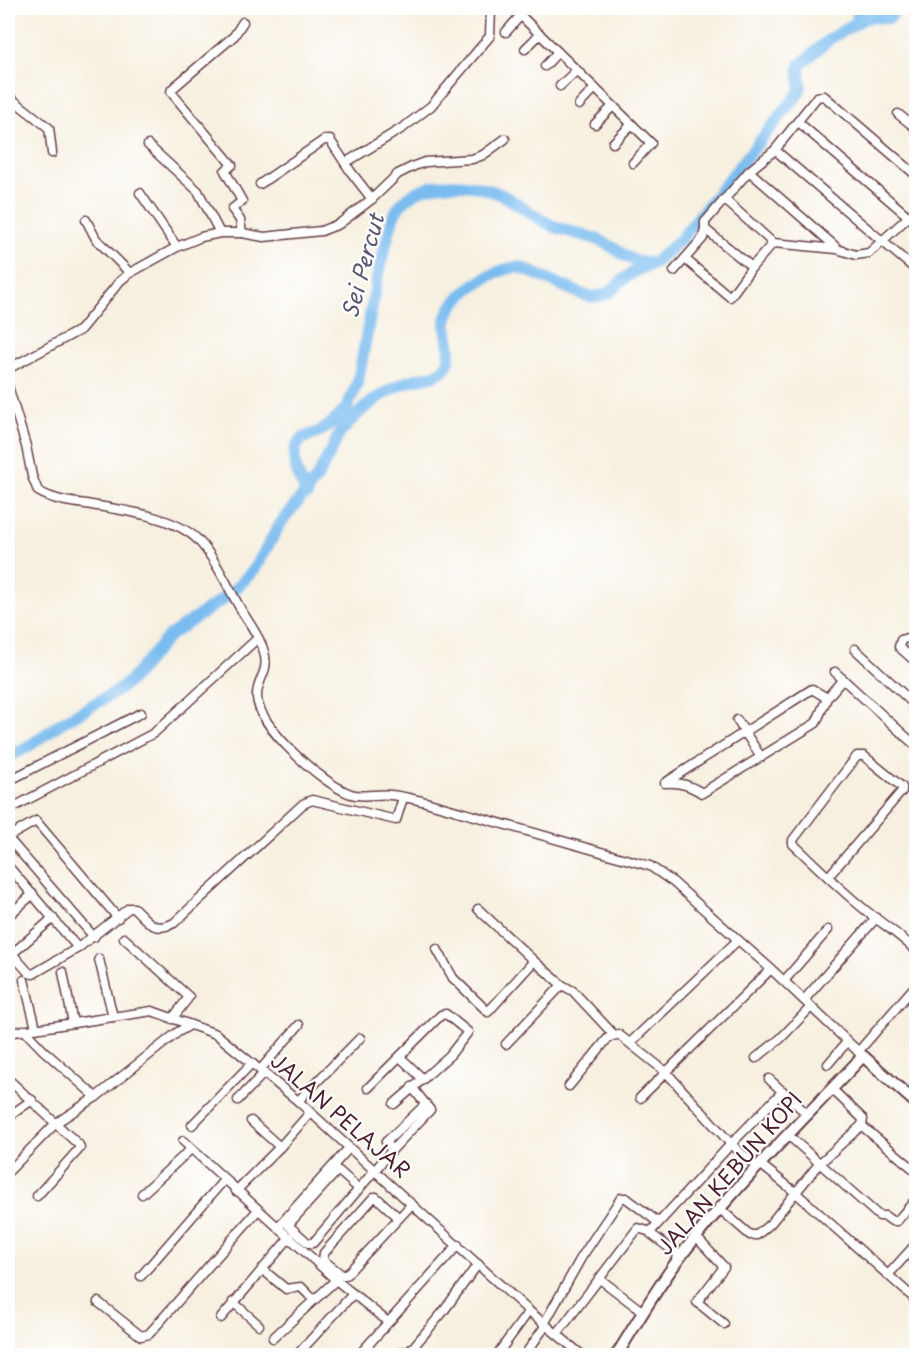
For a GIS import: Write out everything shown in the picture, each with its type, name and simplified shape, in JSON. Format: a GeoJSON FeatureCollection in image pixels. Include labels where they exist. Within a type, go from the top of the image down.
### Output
{"type":"FeatureCollection","features":[{"type":"Feature","properties":{"kind":"main road","name":"JALAN KEBUN KOPI"},"geometry":{"type":"LineString","coordinates":[[616,1356],[643,1312],[696,1237],[759,1165],[832,1089],[861,1054]]}},
{"type":"Feature","properties":{"kind":"main road"},"geometry":{"type":"LineString","coordinates":[[861,1054],[916,1103]]}},
{"type":"Feature","properties":{"kind":"street"},"geometry":{"type":"LineString","coordinates":[[345,163],[404,127],[431,106],[490,36],[491,8]]}},
{"type":"Feature","properties":{"kind":"street"},"geometry":{"type":"LineString","coordinates":[[513,8],[651,143],[633,164]]}},
{"type":"Feature","properties":{"kind":"street"},"geometry":{"type":"LineString","coordinates":[[506,32],[521,15]]}},
{"type":"Feature","properties":{"kind":"street"},"geometry":{"type":"LineString","coordinates":[[242,233],[240,220],[232,209],[242,201],[225,171],[232,165],[171,92],[234,36],[243,22]]}},
{"type":"Feature","properties":{"kind":"street"},"geometry":{"type":"LineString","coordinates":[[525,49],[540,33]]}},
{"type":"Feature","properties":{"kind":"street"},"geometry":{"type":"LineString","coordinates":[[545,66],[558,52]]}},
{"type":"Feature","properties":{"kind":"street"},"geometry":{"type":"LineString","coordinates":[[560,86],[577,70]]}},
{"type":"Feature","properties":{"kind":"street"},"geometry":{"type":"LineString","coordinates":[[579,105],[595,88]]}},
{"type":"Feature","properties":{"kind":"street"},"geometry":{"type":"LineString","coordinates":[[8,96],[49,128],[52,153]]}},
{"type":"Feature","properties":{"kind":"street"},"geometry":{"type":"LineString","coordinates":[[674,271],[703,238],[705,222],[749,171],[776,150],[817,97],[824,96],[916,175]]}},
{"type":"Feature","properties":{"kind":"street"},"geometry":{"type":"LineString","coordinates":[[595,124],[613,106]]}},
{"type":"Feature","properties":{"kind":"street"},"geometry":{"type":"LineString","coordinates":[[898,114],[916,128]]}},
{"type":"Feature","properties":{"kind":"street"},"geometry":{"type":"LineString","coordinates":[[724,199],[772,243],[837,249],[856,255],[869,253],[914,217],[798,122]]}},
{"type":"Feature","properties":{"kind":"street"},"geometry":{"type":"LineString","coordinates":[[613,143],[632,124]]}},
{"type":"Feature","properties":{"kind":"street"},"geometry":{"type":"LineString","coordinates":[[8,369],[80,330],[120,281],[177,247],[201,237],[220,233],[242,233],[264,237],[321,231],[339,224],[372,199],[398,174],[414,166],[425,162],[472,159],[483,155],[505,139]]}},
{"type":"Feature","properties":{"kind":"street"},"geometry":{"type":"LineString","coordinates":[[260,184],[324,140],[330,140],[372,199]]}},
{"type":"Feature","properties":{"kind":"street"},"geometry":{"type":"LineString","coordinates":[[148,146],[198,191],[220,233]]}},
{"type":"Feature","properties":{"kind":"street"},"geometry":{"type":"LineString","coordinates":[[776,150],[915,269]]}},
{"type":"Feature","properties":{"kind":"street"},"geometry":{"type":"LineString","coordinates":[[749,171],[837,249]]}},
{"type":"Feature","properties":{"kind":"street"},"geometry":{"type":"LineString","coordinates":[[140,193],[177,247]]}},
{"type":"Feature","properties":{"kind":"street"},"geometry":{"type":"LineString","coordinates":[[86,220],[96,239],[130,273]]}},
{"type":"Feature","properties":{"kind":"street"},"geometry":{"type":"LineString","coordinates":[[705,229],[752,267]]}},
{"type":"Feature","properties":{"kind":"street"},"geometry":{"type":"LineString","coordinates":[[685,259],[730,297],[772,243]]}},
{"type":"Feature","properties":{"kind":"street"},"geometry":{"type":"LineString","coordinates":[[8,386],[38,491],[58,500],[161,519],[179,527],[198,540],[261,643],[266,662],[256,694],[269,723],[287,747],[317,774],[342,791],[354,795],[391,795],[422,801],[650,866],[673,882],[771,969],[861,1054],[916,985]]}},
{"type":"Feature","properties":{"kind":"street"},"geometry":{"type":"LineString","coordinates":[[916,635],[901,640],[899,647],[916,662]]}},
{"type":"Feature","properties":{"kind":"street"},"geometry":{"type":"LineString","coordinates":[[8,810],[154,733],[258,638]]}},
{"type":"Feature","properties":{"kind":"street"},"geometry":{"type":"LineString","coordinates":[[855,649],[916,706]]}},
{"type":"Feature","properties":{"kind":"street"},"geometry":{"type":"LineString","coordinates":[[836,672],[916,746]]}},
{"type":"Feature","properties":{"kind":"street"},"geometry":{"type":"LineString","coordinates":[[827,698],[812,689],[665,783],[676,782],[689,785],[702,793],[816,723],[827,698],[843,679]]}},
{"type":"Feature","properties":{"kind":"street"},"geometry":{"type":"LineString","coordinates":[[8,781],[141,713]]}},
{"type":"Feature","properties":{"kind":"street"},"geometry":{"type":"LineString","coordinates":[[737,720],[761,757]]}},
{"type":"Feature","properties":{"kind":"street"},"geometry":{"type":"LineString","coordinates":[[828,877],[903,791],[864,756],[857,756],[793,840],[793,844],[828,877],[906,940],[916,951]]}},
{"type":"Feature","properties":{"kind":"street"},"geometry":{"type":"LineString","coordinates":[[53,918],[10,952],[28,973],[33,974],[78,948],[129,909],[134,908],[156,928],[163,929],[174,924],[303,804],[312,800],[396,820],[403,798]]}},
{"type":"Feature","properties":{"kind":"street"},"geometry":{"type":"LineString","coordinates":[[94,937],[8,837],[36,821],[118,918]]}},
{"type":"Feature","properties":{"kind":"street"},"geometry":{"type":"LineString","coordinates":[[9,870],[33,894],[78,948]]}},
{"type":"Feature","properties":{"kind":"street"},"geometry":{"type":"LineString","coordinates":[[8,916],[33,894]]}},
{"type":"Feature","properties":{"kind":"street"},"geometry":{"type":"LineString","coordinates":[[478,909],[534,961],[562,985],[573,991],[614,1035]]}},
{"type":"Feature","properties":{"kind":"street"},"geometry":{"type":"LineString","coordinates":[[804,1000],[876,918]]}},
{"type":"Feature","properties":{"kind":"street"},"geometry":{"type":"LineString","coordinates":[[784,981],[828,930]]}},
{"type":"Feature","properties":{"kind":"street"},"geometry":{"type":"LineString","coordinates":[[124,938],[189,998],[172,1019]]}},
{"type":"Feature","properties":{"kind":"street"},"geometry":{"type":"LineString","coordinates":[[631,1042],[738,940]]}},
{"type":"Feature","properties":{"kind":"street"},"geometry":{"type":"LineString","coordinates":[[437,949],[453,978],[488,1012],[534,961]]}},
{"type":"Feature","properties":{"kind":"street"},"geometry":{"type":"LineString","coordinates":[[99,959],[112,1017]]}},
{"type":"Feature","properties":{"kind":"street"},"geometry":{"type":"LineString","coordinates":[[640,1098],[771,969]]}},
{"type":"Feature","properties":{"kind":"street"},"geometry":{"type":"LineString","coordinates":[[63,972],[73,1023]]}},
{"type":"Feature","properties":{"kind":"street"},"geometry":{"type":"LineString","coordinates":[[24,980],[36,1028]]}},
{"type":"Feature","properties":{"kind":"street"},"geometry":{"type":"LineString","coordinates":[[506,1044],[562,985]]}},
{"type":"Feature","properties":{"kind":"street"},"geometry":{"type":"LineString","coordinates":[[756,1058],[780,1039],[811,1007]]}},
{"type":"Feature","properties":{"kind":"street","name":"JALAN PELAJAR"},"geometry":{"type":"LineString","coordinates":[[8,1033],[152,1011],[216,1034],[298,1101],[529,1311],[583,1356]]}},
{"type":"Feature","properties":{"kind":"street"},"geometry":{"type":"LineString","coordinates":[[368,1088],[441,1015],[446,1014],[451,1017],[468,1032],[450,1055],[394,1104]]}},
{"type":"Feature","properties":{"kind":"street"},"geometry":{"type":"LineString","coordinates":[[8,1172],[56,1123],[96,1097],[190,1025]]}},
{"type":"Feature","properties":{"kind":"street"},"geometry":{"type":"LineString","coordinates":[[238,1100],[299,1025]]}},
{"type":"Feature","properties":{"kind":"street"},"geometry":{"type":"LineString","coordinates":[[24,1030],[96,1097]]}},
{"type":"Feature","properties":{"kind":"street"},"geometry":{"type":"LineString","coordinates":[[570,1086],[609,1038],[618,1034],[631,1042],[666,1072],[731,1144],[795,1192],[916,1300]]}},
{"type":"Feature","properties":{"kind":"street"},"geometry":{"type":"LineString","coordinates":[[298,1101],[360,1038]]}},
{"type":"Feature","properties":{"kind":"street"},"geometry":{"type":"LineString","coordinates":[[828,1064],[847,1042]]}},
{"type":"Feature","properties":{"kind":"street"},"geometry":{"type":"LineString","coordinates":[[400,1057],[423,1079]]}},
{"type":"Feature","properties":{"kind":"street"},"geometry":{"type":"LineString","coordinates":[[192,1125],[252,1063]]}},
{"type":"Feature","properties":{"kind":"street"},"geometry":{"type":"LineString","coordinates":[[8,1079],[80,1148],[37,1196]]}},
{"type":"Feature","properties":{"kind":"street"},"geometry":{"type":"LineString","coordinates":[[769,1079],[807,1114]]}},
{"type":"Feature","properties":{"kind":"street"},"geometry":{"type":"LineString","coordinates":[[359,1189],[337,1171],[288,1225],[308,1243],[313,1243],[359,1189],[392,1150],[386,1142],[428,1107],[412,1087]]}},
{"type":"Feature","properties":{"kind":"street"},"geometry":{"type":"LineString","coordinates":[[720,1209],[754,1236],[770,1224],[819,1164],[862,1125],[863,1119],[832,1089]]}},
{"type":"Feature","properties":{"kind":"street"},"geometry":{"type":"LineString","coordinates":[[651,1232],[783,1091]]}},
{"type":"Feature","properties":{"kind":"street"},"geometry":{"type":"LineString","coordinates":[[8,1118],[32,1100]]}},
{"type":"Feature","properties":{"kind":"street"},"geometry":{"type":"LineString","coordinates":[[236,1191],[310,1113]]}},
{"type":"Feature","properties":{"kind":"street"},"geometry":{"type":"LineString","coordinates":[[251,1120],[280,1147]]}},
{"type":"Feature","properties":{"kind":"street"},"geometry":{"type":"LineString","coordinates":[[862,1125],[916,1171]]}},
{"type":"Feature","properties":{"kind":"street"},"geometry":{"type":"LineString","coordinates":[[788,1135],[878,1215],[885,1216],[894,1222],[898,1221],[916,1199]]}},
{"type":"Feature","properties":{"kind":"street"},"geometry":{"type":"LineString","coordinates":[[183,1141],[336,1280],[388,1322]]}},
{"type":"Feature","properties":{"kind":"street"},"geometry":{"type":"LineString","coordinates":[[278,1227],[349,1148]]}},
{"type":"Feature","properties":{"kind":"street"},"geometry":{"type":"LineString","coordinates":[[141,1194],[191,1149]]}},
{"type":"Feature","properties":{"kind":"street"},"geometry":{"type":"LineString","coordinates":[[141,1276],[224,1180]]}},
{"type":"Feature","properties":{"kind":"street"},"geometry":{"type":"LineString","coordinates":[[399,1218],[374,1197],[324,1253],[323,1260],[342,1275],[346,1275],[399,1218],[412,1204]]}},
{"type":"Feature","properties":{"kind":"street"},"geometry":{"type":"LineString","coordinates":[[524,1356],[545,1324],[581,1258],[621,1198],[626,1198],[658,1222]]}},
{"type":"Feature","properties":{"kind":"street"},"geometry":{"type":"LineString","coordinates":[[98,1302],[141,1336],[149,1334],[258,1210]]}},
{"type":"Feature","properties":{"kind":"street"},"geometry":{"type":"LineString","coordinates":[[557,1334],[638,1228],[651,1232],[681,1257]]}},
{"type":"Feature","properties":{"kind":"street"},"geometry":{"type":"LineString","coordinates":[[221,1318],[290,1237]]}},
{"type":"Feature","properties":{"kind":"street"},"geometry":{"type":"LineString","coordinates":[[696,1237],[724,1267],[697,1302],[724,1324]]}},
{"type":"Feature","properties":{"kind":"street"},"geometry":{"type":"LineString","coordinates":[[888,1275],[916,1244]]}},
{"type":"Feature","properties":{"kind":"street"},"geometry":{"type":"LineString","coordinates":[[358,1356],[458,1245]]}},
{"type":"Feature","properties":{"kind":"street"},"geometry":{"type":"LineString","coordinates":[[398,1356],[402,1352],[409,1352],[443,1312],[478,1264]]}},
{"type":"Feature","properties":{"kind":"street"},"geometry":{"type":"LineString","coordinates":[[262,1269],[287,1290],[301,1287],[314,1300]]}},
{"type":"Feature","properties":{"kind":"street"},"geometry":{"type":"LineString","coordinates":[[600,1279],[643,1312]]}},
{"type":"Feature","properties":{"kind":"street"},"geometry":{"type":"LineString","coordinates":[[273,1338],[336,1280]]}},
{"type":"Feature","properties":{"kind":"street"},"geometry":{"type":"LineString","coordinates":[[296,1356],[353,1294]]}},
{"type":"Feature","properties":{"kind":"street"},"geometry":{"type":"LineString","coordinates":[[233,1302],[259,1324]]}},
{"type":"Feature","properties":{"kind":"street"},"geometry":{"type":"LineString","coordinates":[[496,1356],[529,1311]]}},
{"type":"Feature","properties":{"kind":"waterway","name":"Sei Percut"},"geometry":{"type":"LineString","coordinates":[[8,757],[117,691],[131,680],[169,636],[229,595],[254,570],[280,524],[317,478],[341,431],[358,381],[378,274],[393,217],[413,194],[442,185],[473,186],[488,190],[502,195],[546,223],[599,240],[632,260],[654,263],[680,240],[798,94],[801,86],[799,68],[801,64],[831,38],[856,23],[857,8]]}},
{"type":"Feature","properties":{"kind":"waterway"},"geometry":{"type":"LineString","coordinates":[[856,23],[868,17],[890,18],[896,8]]}},
{"type":"Feature","properties":{"kind":"waterway","name":"Sei Percut"},"geometry":{"type":"LineString","coordinates":[[343,430],[357,414],[384,394],[403,384],[436,375],[443,370],[450,355],[446,326],[449,311],[465,292],[487,277],[510,268],[520,267],[586,296],[594,297],[606,294],[634,272],[653,264]]}},
{"type":"Feature","properties":{"kind":"waterway"},"geometry":{"type":"LineString","coordinates":[[307,495],[296,468],[296,447],[304,438],[329,425],[346,408]]}}]}
